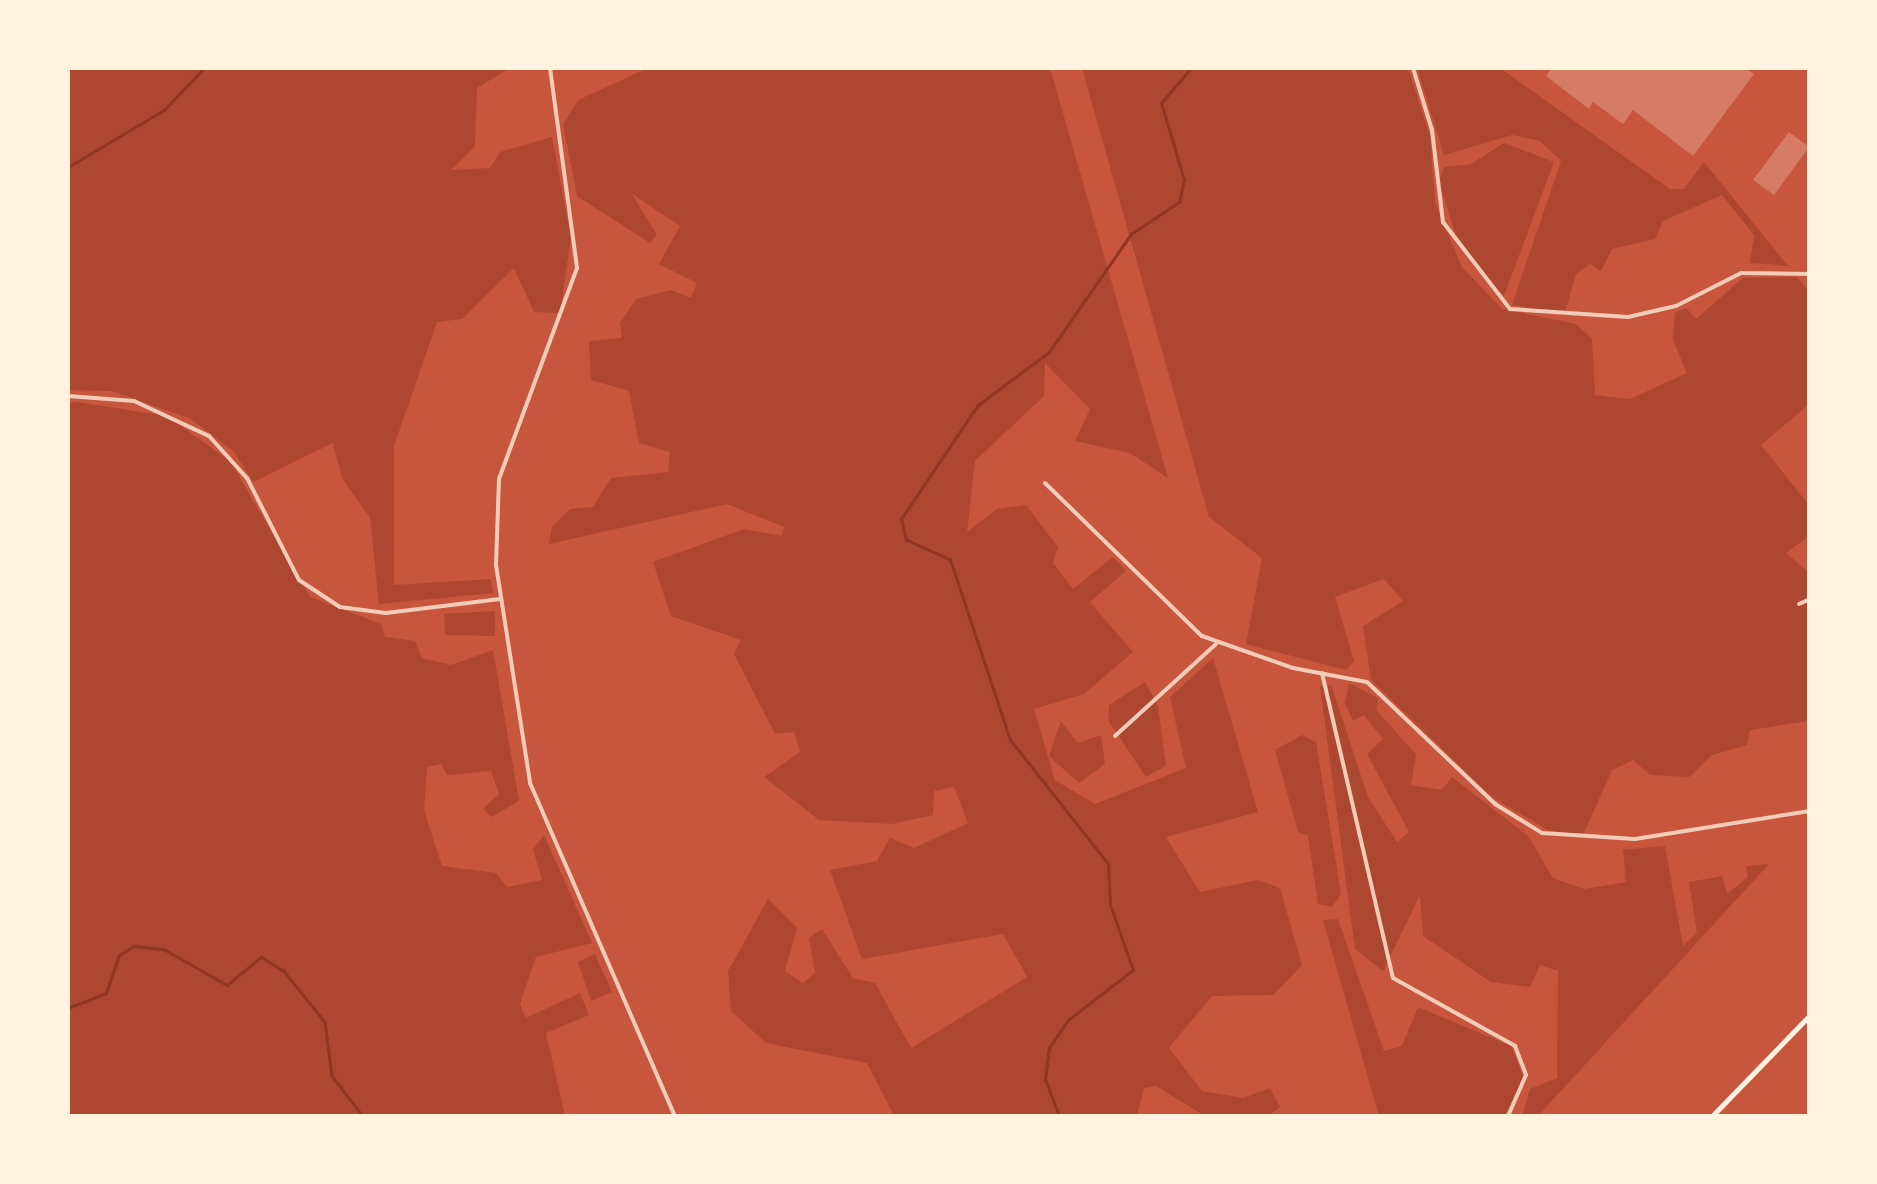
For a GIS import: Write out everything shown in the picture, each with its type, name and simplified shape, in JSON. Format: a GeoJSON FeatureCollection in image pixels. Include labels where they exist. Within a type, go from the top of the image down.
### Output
{"type":"FeatureCollection","features":[{"type":"Feature","properties":{"kind":"main road"},"geometry":{"type":"LineString","coordinates":[[1712,1116],[1810,1014]]}},
{"type":"Feature","properties":{"kind":"street"},"geometry":{"type":"LineString","coordinates":[[550,68],[577,268],[499,479],[500,598],[530,783],[675,1116]]}},
{"type":"Feature","properties":{"kind":"street"},"geometry":{"type":"LineString","coordinates":[[1413,68],[1432,130],[1442,222],[1510,308],[1565,319],[1646,315],[1741,273],[1810,274]]}},
{"type":"Feature","properties":{"kind":"street"},"geometry":{"type":"LineString","coordinates":[[68,396],[153,406],[209,436],[247,478],[299,580],[340,607],[386,613],[500,598]]}},
{"type":"Feature","properties":{"kind":"street"},"geometry":{"type":"LineString","coordinates":[[1045,483],[1216,644],[1370,684],[1495,804],[1542,833],[1635,838],[1810,810]]}},
{"type":"Feature","properties":{"kind":"street"},"geometry":{"type":"LineString","coordinates":[[1798,604],[1810,599]]}},
{"type":"Feature","properties":{"kind":"street"},"geometry":{"type":"LineString","coordinates":[[1115,736],[1216,644]]}},
{"type":"Feature","properties":{"kind":"street"},"geometry":{"type":"LineString","coordinates":[[1322,673],[1393,978],[1515,1046],[1526,1074],[1508,1116]]}},
{"type":"Feature","properties":{"kind":"shaded area"},"geometry":{"type":"Polygon","coordinates":[[[70,68],[510,68],[477,88],[475,146],[451,170],[490,168],[500,152],[552,137],[571,238],[560,313],[534,312],[514,268],[462,319],[437,322],[394,446],[394,585],[491,579],[493,593],[379,604],[370,518],[342,478],[333,443],[253,482],[234,452],[191,419],[112,391],[68,390],[70,68]]]}},
{"type":"Feature","properties":{"kind":"shaded area"},"geometry":{"type":"Polygon","coordinates":[[[648,68],[1050,68],[1168,478],[1130,453],[1075,441],[1090,409],[1045,363],[1044,396],[975,461],[967,532],[997,509],[1026,505],[1058,547],[1053,563],[1073,589],[1113,557],[1126,571],[1090,602],[1133,652],[1084,694],[1034,709],[1055,780],[1095,804],[1186,768],[1170,697],[1213,658],[1258,812],[1166,837],[1200,892],[1258,880],[1280,888],[1302,965],[1273,995],[1212,996],[1169,1048],[1202,1091],[1243,1098],[1270,1088],[1280,1107],[1268,1116],[1205,1116],[1156,1086],[1144,1088],[1137,1116],[894,1116],[867,1063],[766,1043],[731,1011],[728,971],[768,899],[797,928],[785,971],[803,983],[815,973],[809,938],[822,929],[853,978],[875,983],[911,1048],[1027,977],[1003,934],[862,959],[830,870],[877,861],[890,838],[914,848],[968,823],[954,787],[934,791],[933,815],[892,824],[819,820],[764,777],[800,752],[794,732],[775,734],[734,654],[741,640],[671,616],[653,562],[744,529],[782,536],[784,527],[727,504],[549,544],[552,527],[570,509],[593,507],[611,478],[668,472],[670,452],[639,443],[629,391],[591,380],[589,341],[622,338],[620,323],[636,299],[671,290],[691,298],[697,283],[659,264],[680,226],[632,194],[657,235],[650,243],[577,196],[563,125],[578,100],[648,68]]]}},
{"type":"Feature","properties":{"kind":"shaded area"},"geometry":{"type":"Polygon","coordinates":[[[1082,68],[1408,68],[1430,136],[1435,203],[1462,267],[1502,309],[1576,324],[1592,339],[1595,395],[1630,399],[1687,373],[1673,340],[1675,313],[1686,308],[1696,319],[1743,278],[1797,277],[1809,292],[1809,404],[1761,445],[1809,505],[1809,536],[1786,553],[1809,573],[1809,721],[1750,730],[1747,745],[1712,755],[1689,777],[1650,775],[1633,760],[1612,770],[1583,835],[1548,830],[1492,797],[1371,680],[1363,626],[1403,601],[1384,579],[1335,597],[1354,661],[1346,670],[1246,644],[1262,558],[1209,517],[1082,68]]]}},
{"type":"Feature","properties":{"kind":"shaded area"},"geometry":{"type":"Polygon","coordinates":[[[1417,68],[1500,68],[1670,189],[1684,189],[1704,162],[1788,266],[1750,263],[1754,235],[1722,195],[1663,221],[1655,239],[1612,249],[1601,271],[1590,264],[1576,274],[1565,313],[1512,305],[1561,161],[1540,141],[1512,135],[1444,155],[1417,68]]]}},
{"type":"Feature","properties":{"kind":"shaded area"},"geometry":{"type":"Polygon","coordinates":[[[1504,143],[1554,162],[1504,296],[1459,246],[1439,181],[1444,167],[1471,164],[1504,143]]]}},
{"type":"Feature","properties":{"kind":"shaded area"},"geometry":{"type":"Polygon","coordinates":[[[68,403],[167,416],[230,461],[310,597],[381,624],[385,637],[415,641],[422,658],[451,665],[493,650],[519,801],[491,817],[483,809],[499,794],[491,771],[447,775],[441,764],[427,767],[424,810],[442,866],[496,873],[507,887],[542,880],[533,849],[544,835],[592,943],[536,957],[520,1004],[526,1018],[580,993],[589,1015],[546,1033],[565,1116],[68,1116],[68,403]]]}},
{"type":"Feature","properties":{"kind":"shaded area"},"geometry":{"type":"Polygon","coordinates":[[[495,611],[495,636],[445,635],[444,614],[495,611]]]}},
{"type":"Feature","properties":{"kind":"shaded area"},"geometry":{"type":"Polygon","coordinates":[[[1145,682],[1158,706],[1166,766],[1146,777],[1108,720],[1109,705],[1145,682]]]}},
{"type":"Feature","properties":{"kind":"shaded area"},"geometry":{"type":"Polygon","coordinates":[[[1349,683],[1378,698],[1376,710],[1416,754],[1411,785],[1442,790],[1452,777],[1528,836],[1553,878],[1584,889],[1626,882],[1623,850],[1665,846],[1683,946],[1697,933],[1689,882],[1722,876],[1727,894],[1748,877],[1746,866],[1769,864],[1538,1116],[1522,1116],[1530,1089],[1557,1078],[1558,971],[1540,965],[1530,987],[1491,982],[1423,936],[1420,895],[1383,971],[1355,949],[1320,686],[1331,685],[1368,797],[1397,842],[1409,832],[1367,754],[1383,739],[1364,715],[1353,721],[1345,703],[1349,683]]]}},
{"type":"Feature","properties":{"kind":"shaded area"},"geometry":{"type":"Polygon","coordinates":[[[1061,721],[1078,743],[1101,735],[1105,764],[1079,783],[1049,756],[1061,721]]]}},
{"type":"Feature","properties":{"kind":"shaded area"},"geometry":{"type":"Polygon","coordinates":[[[1302,735],[1316,742],[1341,894],[1332,907],[1318,904],[1308,836],[1298,832],[1275,750],[1302,735]]]}},
{"type":"Feature","properties":{"kind":"shaded area"},"geometry":{"type":"Polygon","coordinates":[[[1338,919],[1384,1051],[1402,1046],[1418,1007],[1511,1046],[1524,1079],[1505,1116],[1379,1116],[1323,920],[1338,919]]]}},
{"type":"Feature","properties":{"kind":"shaded area"},"geometry":{"type":"Polygon","coordinates":[[[595,954],[612,992],[591,1001],[578,962],[595,954]]]}},
{"type":"Feature","properties":{"kind":"building"},"geometry":{"type":"Polygon","coordinates":[[[1552,68],[1745,68],[1754,74],[1693,156],[1633,110],[1623,124],[1593,102],[1589,109],[1546,76],[1552,68]]]}},
{"type":"Feature","properties":{"kind":"building"},"geometry":{"type":"Polygon","coordinates":[[[1789,132],[1809,147],[1774,195],[1753,180],[1789,132]]]}},
{"type":"Feature","properties":{"kind":"waterway"},"geometry":{"type":"LineString","coordinates":[[68,167],[164,110],[204,68]]}},
{"type":"Feature","properties":{"kind":"waterway"},"geometry":{"type":"LineString","coordinates":[[1059,1116],[1045,1080],[1049,1048],[1068,1020],[1133,970],[1110,905],[1108,864],[1010,740],[950,560],[906,540],[901,519],[978,405],[1049,352],[1131,234],[1179,202],[1184,180],[1161,103],[1191,68]]}},
{"type":"Feature","properties":{"kind":"waterway"},"geometry":{"type":"LineString","coordinates":[[68,1008],[106,993],[119,955],[134,946],[164,949],[227,985],[261,957],[284,971],[325,1022],[332,1076],[363,1116]]}}]}
